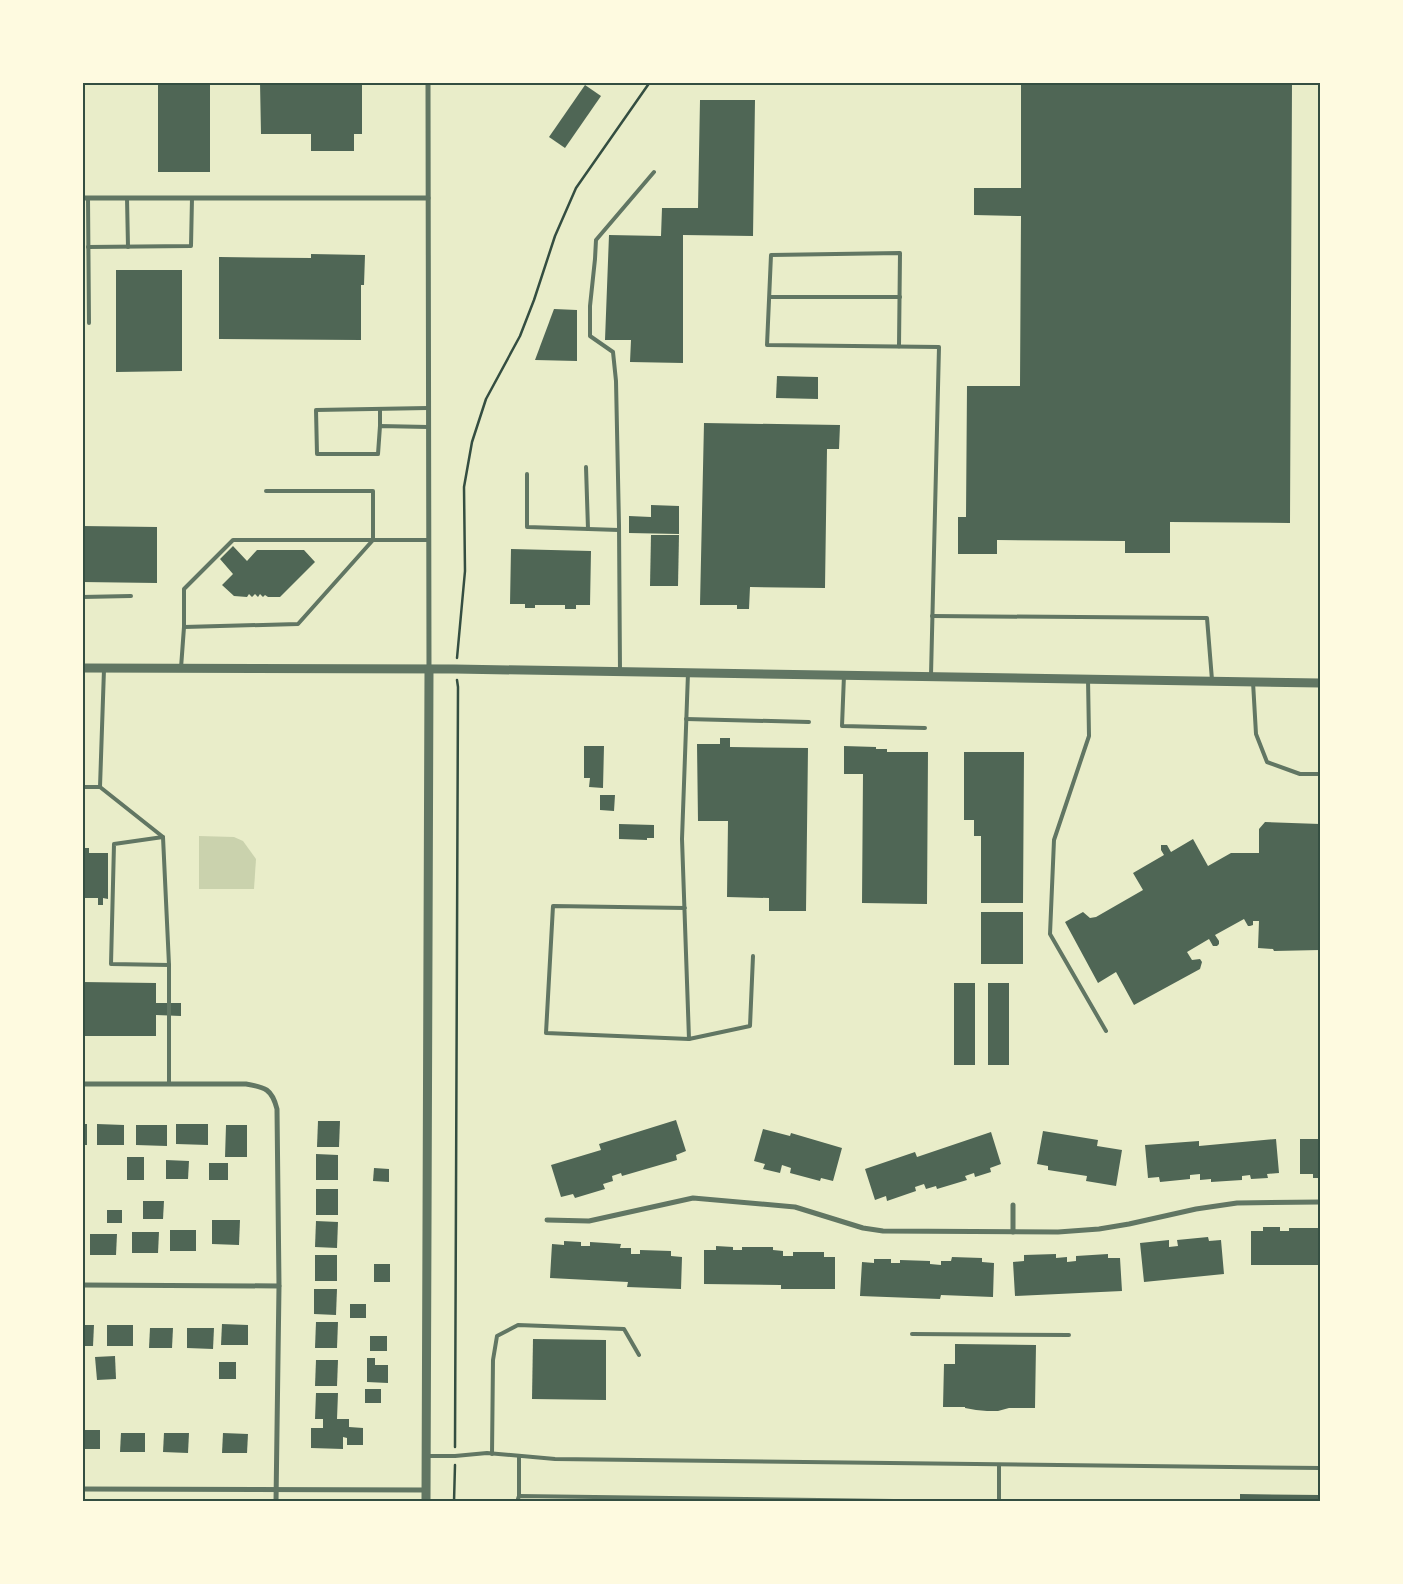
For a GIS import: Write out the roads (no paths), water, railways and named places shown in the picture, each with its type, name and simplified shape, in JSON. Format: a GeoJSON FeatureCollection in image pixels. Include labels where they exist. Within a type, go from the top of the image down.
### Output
{"type":"FeatureCollection","features":[{"type":"Feature","properties":{"kind":"street"},"geometry":{"type":"LineString","coordinates":[[426,1502],[428,82]]}},
{"type":"Feature","properties":{"kind":"street"},"geometry":{"type":"LineString","coordinates":[[85,198],[428,198]]}},
{"type":"Feature","properties":{"kind":"street"},"geometry":{"type":"LineString","coordinates":[[82,668],[428,669],[1320,683]]}},
{"type":"Feature","properties":{"kind":"street"},"geometry":{"type":"LineString","coordinates":[[82,1084],[246,1084],[267,1089],[274,1097],[277,1109],[279,1286],[276,1502]]}},
{"type":"Feature","properties":{"kind":"street"},"geometry":{"type":"LineString","coordinates":[[547,1220],[589,1221],[693,1198],[795,1208],[863,1228],[883,1231],[1058,1232],[1099,1229],[1196,1209],[1238,1203],[1320,1202]]}},
{"type":"Feature","properties":{"kind":"street"},"geometry":{"type":"LineString","coordinates":[[1013,1205],[1014,1232]]}},
{"type":"Feature","properties":{"kind":"street"},"geometry":{"type":"LineString","coordinates":[[82,1285],[279,1286]]}},
{"type":"Feature","properties":{"kind":"street"},"geometry":{"type":"LineString","coordinates":[[82,1489],[426,1490]]}},
{"type":"Feature","properties":{"kind":"lane"},"geometry":{"type":"LineString","coordinates":[[620,672],[620,530],[616,381],[613,352],[590,336],[590,306],[596,240],[654,172]]}},
{"type":"Feature","properties":{"kind":"lane"},"geometry":{"type":"LineString","coordinates":[[85,198],[89,324]]}},
{"type":"Feature","properties":{"kind":"lane"},"geometry":{"type":"LineString","coordinates":[[127,198],[128,246]]}},
{"type":"Feature","properties":{"kind":"lane"},"geometry":{"type":"LineString","coordinates":[[88,247],[191,246],[192,198]]}},
{"type":"Feature","properties":{"kind":"lane"},"geometry":{"type":"LineString","coordinates":[[899,347],[900,253],[770,255],[767,345],[939,348],[931,676]]}},
{"type":"Feature","properties":{"kind":"lane"},"geometry":{"type":"LineString","coordinates":[[770,297],[900,297]]}},
{"type":"Feature","properties":{"kind":"lane"},"geometry":{"type":"LineString","coordinates":[[380,409],[378,454],[317,454],[316,410],[428,408]]}},
{"type":"Feature","properties":{"kind":"lane"},"geometry":{"type":"LineString","coordinates":[[380,426],[428,427]]}},
{"type":"Feature","properties":{"kind":"lane"},"geometry":{"type":"LineString","coordinates":[[586,467],[588,529]]}},
{"type":"Feature","properties":{"kind":"lane"},"geometry":{"type":"LineString","coordinates":[[527,474],[527,527],[620,530]]}},
{"type":"Feature","properties":{"kind":"lane"},"geometry":{"type":"LineString","coordinates":[[184,627],[298,624],[373,540],[373,491],[266,491]]}},
{"type":"Feature","properties":{"kind":"lane"},"geometry":{"type":"LineString","coordinates":[[181,668],[184,589],[233,540],[428,540]]}},
{"type":"Feature","properties":{"kind":"lane"},"geometry":{"type":"LineString","coordinates":[[82,596],[131,596]]}},
{"type":"Feature","properties":{"kind":"lane"},"geometry":{"type":"LineString","coordinates":[[932,616],[1207,618],[1212,681]]}},
{"type":"Feature","properties":{"kind":"lane"},"geometry":{"type":"LineString","coordinates":[[100,787],[104,668]]}},
{"type":"Feature","properties":{"kind":"lane"},"geometry":{"type":"LineString","coordinates":[[688,673],[682,839],[689,1039]]}},
{"type":"Feature","properties":{"kind":"lane"},"geometry":{"type":"LineString","coordinates":[[844,675],[842,726],[925,728]]}},
{"type":"Feature","properties":{"kind":"lane"},"geometry":{"type":"LineString","coordinates":[[1088,679],[1089,736],[1054,840],[1050,934],[1106,1031]]}},
{"type":"Feature","properties":{"kind":"lane"},"geometry":{"type":"LineString","coordinates":[[1253,682],[1256,734],[1267,762],[1300,774],[1320,774]]}},
{"type":"Feature","properties":{"kind":"lane"},"geometry":{"type":"LineString","coordinates":[[686,719],[809,722]]}},
{"type":"Feature","properties":{"kind":"lane"},"geometry":{"type":"LineString","coordinates":[[82,787],[100,787],[163,837],[169,965],[169,1084]]}},
{"type":"Feature","properties":{"kind":"lane"},"geometry":{"type":"LineString","coordinates":[[163,837],[114,844],[111,964],[169,965]]}},
{"type":"Feature","properties":{"kind":"lane"},"geometry":{"type":"LineString","coordinates":[[685,908],[553,906],[546,1033],[689,1039],[750,1026],[753,956]]}},
{"type":"Feature","properties":{"kind":"lane"},"geometry":{"type":"LineString","coordinates":[[492,1454],[493,1360],[498,1336],[518,1325],[624,1329],[639,1355]]}},
{"type":"Feature","properties":{"kind":"lane"},"geometry":{"type":"LineString","coordinates":[[912,1334],[1069,1335]]}},
{"type":"Feature","properties":{"kind":"lane"},"geometry":{"type":"LineString","coordinates":[[427,1456],[492,1454],[555,1459],[1320,1468]]}},
{"type":"Feature","properties":{"kind":"lane"},"geometry":{"type":"LineString","coordinates":[[517,1502],[519,1496],[520,1456]]}},
{"type":"Feature","properties":{"kind":"lane"},"geometry":{"type":"LineString","coordinates":[[999,1465],[999,1502]]}},
{"type":"Feature","properties":{"kind":"lane"},"geometry":{"type":"LineString","coordinates":[[519,1496],[617,1499],[969,1502]]}}]}
